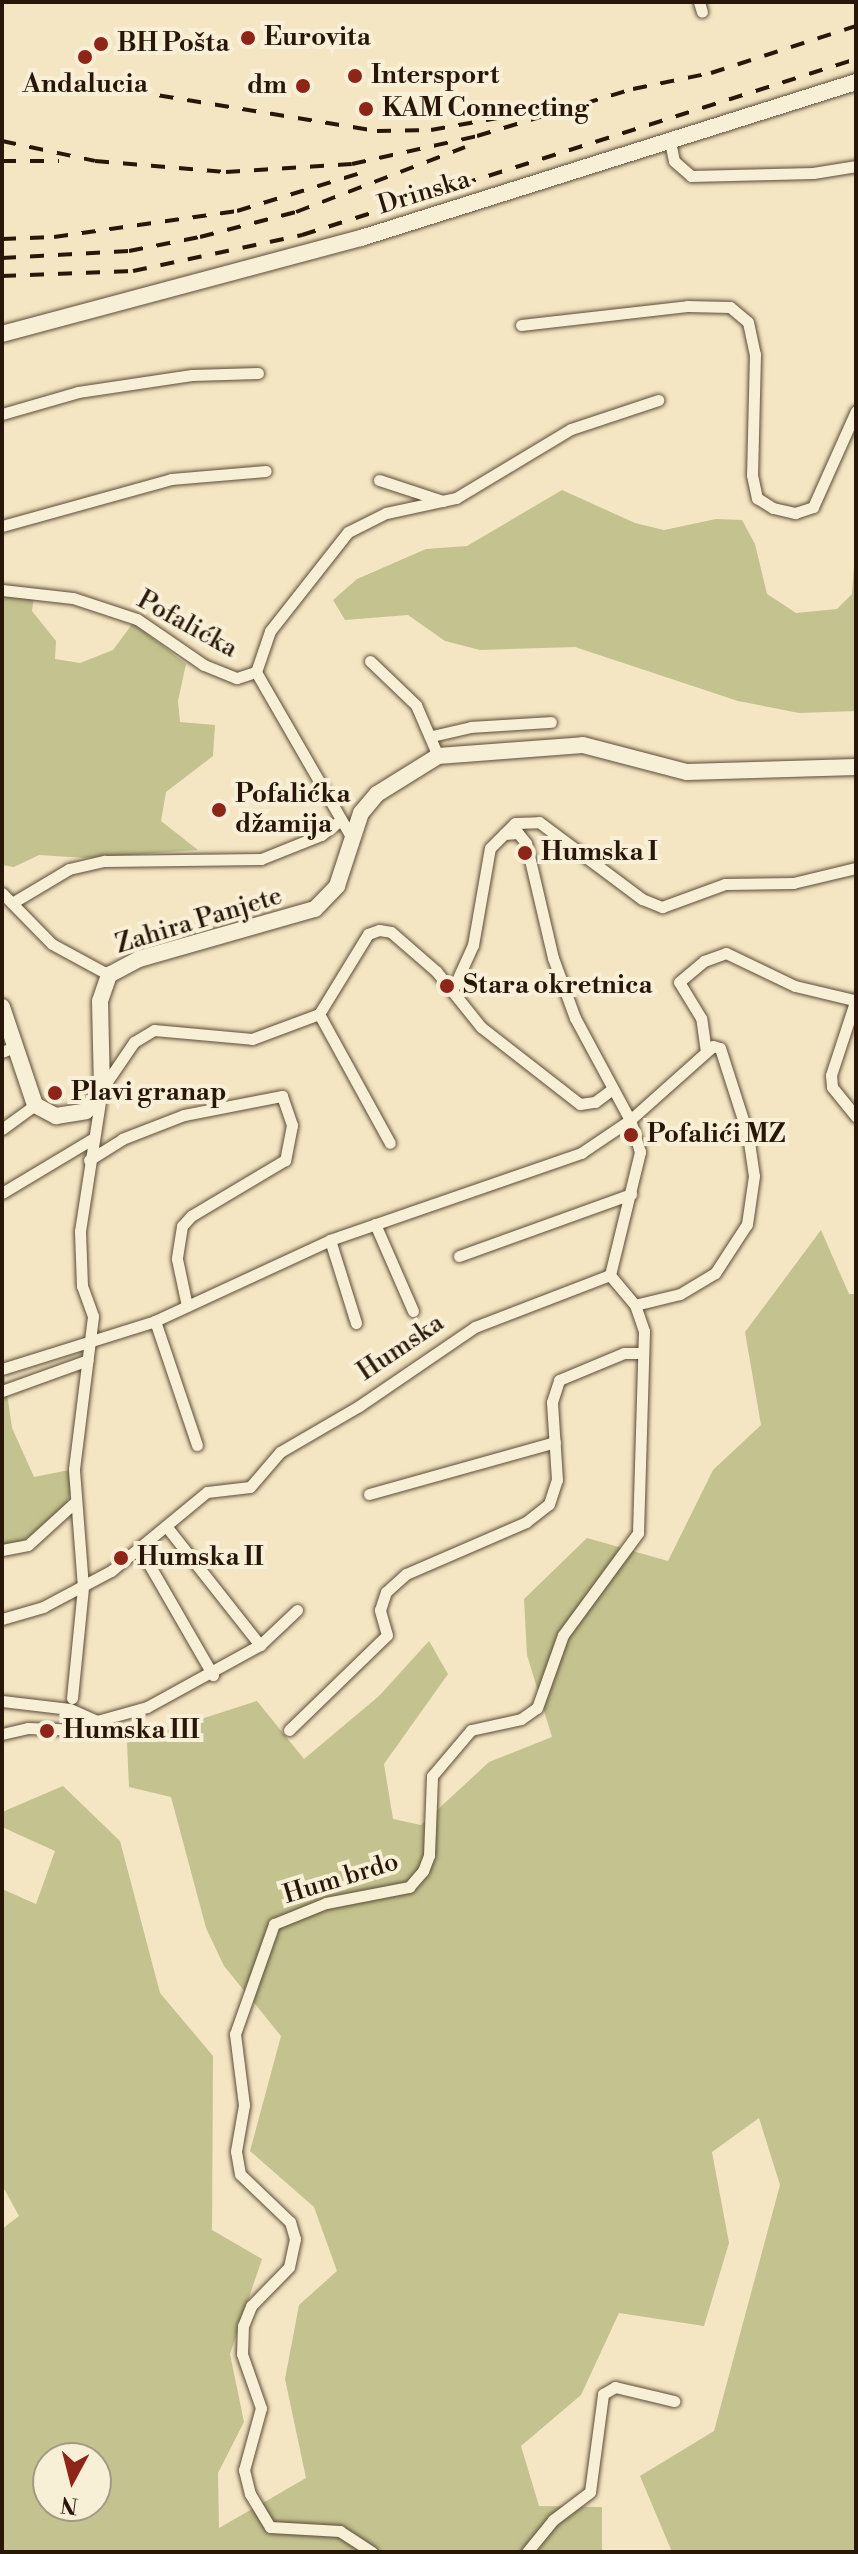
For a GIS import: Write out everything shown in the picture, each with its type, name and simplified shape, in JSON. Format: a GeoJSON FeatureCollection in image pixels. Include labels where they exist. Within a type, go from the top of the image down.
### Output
{"type":"FeatureCollection","features":[{"type":"Feature","properties":{"kind":"street","name":"Drinska"},"geometry":{"type":"LineString","coordinates":[[2,334],[361,238],[856,82]]}},
{"type":"Feature","properties":{"kind":"street"},"geometry":{"type":"LineString","coordinates":[[670,142],[674,161],[691,176],[813,173],[856,166]]}},
{"type":"Feature","properties":{"kind":"street"},"geometry":{"type":"LineString","coordinates":[[521,325],[687,306],[730,307],[748,322],[755,354],[752,475],[757,498],[773,508],[795,513],[813,507],[856,411]]}},
{"type":"Feature","properties":{"kind":"street"},"geometry":{"type":"LineString","coordinates":[[2,414],[78,392],[192,375],[258,373]]}},
{"type":"Feature","properties":{"kind":"street"},"geometry":{"type":"LineString","coordinates":[[352,838],[256,672],[270,631],[348,532],[386,513],[444,502],[479,487],[571,429],[658,400]]}},
{"type":"Feature","properties":{"kind":"street"},"geometry":{"type":"LineString","coordinates":[[2,526],[171,479],[266,471]]}},
{"type":"Feature","properties":{"kind":"street"},"geometry":{"type":"LineString","coordinates":[[379,480],[444,502]]}},
{"type":"Feature","properties":{"kind":"street","name":"Pofalićka"},"geometry":{"type":"LineString","coordinates":[[2,590],[73,598],[137,619],[204,665],[237,678],[256,672]]}},
{"type":"Feature","properties":{"kind":"street"},"geometry":{"type":"LineString","coordinates":[[370,661],[416,705],[432,736],[438,756],[583,745],[687,772],[777,773],[856,767]]}},
{"type":"Feature","properties":{"kind":"street"},"geometry":{"type":"LineString","coordinates":[[432,736],[471,727],[551,722]]}},
{"type":"Feature","properties":{"kind":"street","name":"Zahira Panjete"},"geometry":{"type":"LineString","coordinates":[[109,975],[139,959],[315,909],[337,886],[361,813],[377,794],[438,756]]}},
{"type":"Feature","properties":{"kind":"street"},"geometry":{"type":"LineString","coordinates":[[12,903],[69,869],[105,861],[261,859],[310,840],[341,820]]}},
{"type":"Feature","properties":{"kind":"street"},"geometry":{"type":"LineString","coordinates":[[453,989],[473,945],[483,869],[496,838],[515,823],[539,822],[642,899],[662,907],[725,884],[793,883],[856,868]]}},
{"type":"Feature","properties":{"kind":"street"},"geometry":{"type":"LineString","coordinates":[[504,834],[518,833],[526,843],[553,958],[575,1018],[630,1120],[640,1152],[610,1275]]}},
{"type":"Feature","properties":{"kind":"street"},"geometry":{"type":"LineString","coordinates":[[2,893],[52,944],[109,975],[100,1001],[102,1089],[89,1160],[80,1261],[93,1316],[75,1449],[74,1503],[83,1587],[72,1698]]}},
{"type":"Feature","properties":{"kind":"street"},"geometry":{"type":"LineString","coordinates":[[2,1007],[8,1050],[35,1105],[56,1116],[72,1116],[86,1111],[142,1034],[154,1030],[252,1039],[319,1014],[368,934],[379,930],[391,932],[453,989],[481,1027],[580,1104],[595,1102],[612,1089]]}},
{"type":"Feature","properties":{"kind":"street"},"geometry":{"type":"LineString","coordinates":[[706,1052],[701,1018],[679,982],[704,961],[726,953],[795,986],[855,1000],[842,1032],[832,1087],[856,1117]]}},
{"type":"Feature","properties":{"kind":"street"},"geometry":{"type":"LineString","coordinates":[[319,1014],[390,1143]]}},
{"type":"Feature","properties":{"kind":"street"},"geometry":{"type":"LineString","coordinates":[[842,1032],[856,1037]]}},
{"type":"Feature","properties":{"kind":"street"},"geometry":{"type":"LineString","coordinates":[[2,1369],[155,1321],[330,1240],[581,1153],[630,1120],[713,1046],[725,1055],[748,1135],[754,1176],[747,1224],[715,1273],[680,1294],[635,1305]]}},
{"type":"Feature","properties":{"kind":"street"},"geometry":{"type":"LineString","coordinates":[[89,1160],[122,1139],[184,1115],[282,1096],[292,1125],[285,1160],[191,1216],[182,1226],[177,1259],[187,1306]]}},
{"type":"Feature","properties":{"kind":"street"},"geometry":{"type":"LineString","coordinates":[[2,1129],[35,1105]]}},
{"type":"Feature","properties":{"kind":"street"},"geometry":{"type":"LineString","coordinates":[[2,1193],[94,1138]]}},
{"type":"Feature","properties":{"kind":"street"},"geometry":{"type":"LineString","coordinates":[[459,1256],[631,1194]]}},
{"type":"Feature","properties":{"kind":"street","name":"Humska"},"geometry":{"type":"LineString","coordinates":[[375,1224],[413,1311]]}},
{"type":"Feature","properties":{"kind":"street","name":"Humska"},"geometry":{"type":"LineString","coordinates":[[330,1240],[356,1323]]}},
{"type":"Feature","properties":{"kind":"street","name":"Hum brdo"},"geometry":{"type":"LineString","coordinates":[[372,2552],[340,2531],[270,2527],[250,2494],[244,2470],[261,2408],[242,2354],[243,2326],[251,2306],[289,2267],[295,2239],[290,2222],[247,2184],[238,2168],[244,2105],[235,2034],[242,2006],[274,1924],[326,1903],[409,1887],[429,1855],[432,1776],[471,1730],[521,1719],[537,1708],[563,1635],[638,1533],[644,1331],[635,1305],[610,1275]]}},
{"type":"Feature","properties":{"kind":"street","name":"Humska"},"geometry":{"type":"LineString","coordinates":[[2,1619],[43,1607],[83,1587],[207,1492],[250,1487],[280,1452],[359,1406],[475,1327],[610,1275]]}},
{"type":"Feature","properties":{"kind":"street"},"geometry":{"type":"LineString","coordinates":[[155,1321],[197,1445]]}},
{"type":"Feature","properties":{"kind":"street"},"geometry":{"type":"LineString","coordinates":[[289,1730],[387,1635],[380,1610],[386,1592],[406,1574],[526,1522],[549,1504],[557,1480],[552,1402],[559,1380],[624,1353],[643,1353]]}},
{"type":"Feature","properties":{"kind":"street"},"geometry":{"type":"LineString","coordinates":[[2,1391],[88,1360]]}},
{"type":"Feature","properties":{"kind":"street"},"geometry":{"type":"LineString","coordinates":[[369,1494],[555,1442]]}},
{"type":"Feature","properties":{"kind":"street"},"geometry":{"type":"LineString","coordinates":[[2,1550],[28,1545],[74,1503]]}},
{"type":"Feature","properties":{"kind":"street"},"geometry":{"type":"LineString","coordinates":[[166,1526],[260,1645]]}},
{"type":"Feature","properties":{"kind":"street"},"geometry":{"type":"LineString","coordinates":[[139,1547],[213,1675]]}},
{"type":"Feature","properties":{"kind":"street"},"geometry":{"type":"LineString","coordinates":[[2,1734],[28,1728],[83,1730],[97,1721],[147,1707],[213,1675],[260,1645],[297,1610]]}},
{"type":"Feature","properties":{"kind":"street"},"geometry":{"type":"LineString","coordinates":[[2,1701],[70,1709],[97,1721]]}},
{"type":"Feature","properties":{"kind":"street"},"geometry":{"type":"LineString","coordinates":[[527,2552],[553,2520],[590,2492],[603,2394],[615,2387],[674,2401]]}},
{"type":"Feature","properties":{"kind":"shaded area"},"geometry":{"type":"Polygon","coordinates":[[[562,490],[635,523],[664,530],[716,519],[742,520],[755,544],[767,594],[796,613],[837,609],[852,594],[856,538],[856,711],[799,713],[738,701],[575,647],[480,650],[445,641],[408,615],[345,620],[333,600],[357,579],[426,549],[467,546],[562,490]]]}},
{"type":"Feature","properties":{"kind":"shaded area"},"geometry":{"type":"Polygon","coordinates":[[[2,597],[34,597],[32,611],[56,641],[55,659],[80,663],[113,650],[133,623],[186,664],[178,701],[180,722],[215,725],[213,756],[166,792],[161,821],[198,850],[86,858],[39,855],[14,867],[2,865],[2,597]]]}},
{"type":"Feature","properties":{"kind":"shaded area"},"geometry":{"type":"Polygon","coordinates":[[[821,1230],[849,1294],[856,1294],[856,2552],[672,2552],[640,2476],[714,2431],[780,2185],[759,2118],[712,2152],[729,2243],[704,2326],[619,2313],[581,2395],[521,2446],[539,2506],[602,2507],[602,2552],[2,2552],[2,2229],[19,2216],[2,2185],[2,1889],[36,1904],[55,1851],[2,1827],[2,1812],[63,1786],[120,1841],[160,1993],[213,2056],[212,2230],[262,2259],[230,2354],[244,2422],[218,2473],[219,2528],[306,2478],[285,2379],[299,2305],[337,2271],[314,2207],[250,2151],[281,2036],[224,1966],[206,1928],[171,1797],[129,1787],[127,1743],[257,1701],[304,1759],[379,1696],[429,1641],[448,1674],[384,1764],[393,1819],[421,1825],[489,1762],[552,1737],[527,1655],[524,1599],[587,1538],[668,1561],[713,1470],[761,1425],[745,1332],[821,1230]]]}},
{"type":"Feature","properties":{"kind":"shaded area"},"geometry":{"type":"Polygon","coordinates":[[[2,1360],[12,1428],[34,1477],[74,1469],[74,1485],[60,1518],[7,1550],[2,1550],[2,1360]]]}},
{"type":"Feature","properties":{"kind":"railway"},"geometry":{"type":"LineString","coordinates":[[2,141],[95,161],[226,172],[352,164],[477,136],[633,89],[711,73],[856,26]]}},
{"type":"Feature","properties":{"kind":"railway"},"geometry":{"type":"LineString","coordinates":[[2,276],[133,271],[302,235],[856,59]]}},
{"type":"Feature","properties":{"kind":"railway"},"geometry":{"type":"LineString","coordinates":[[132,91],[377,131],[431,130],[509,116]]}},
{"type":"Feature","properties":{"kind":"railway"},"geometry":{"type":"LineString","coordinates":[[2,258],[129,251],[200,237],[296,212],[465,147]]}},
{"type":"Feature","properties":{"kind":"railway"},"geometry":{"type":"LineString","coordinates":[[2,161],[59,161]]}},
{"type":"Feature","properties":{"kind":"railway"},"geometry":{"type":"LineString","coordinates":[[2,239],[54,237],[237,211],[370,170]]}},
{"type":"Feature","properties":{"kind":"place","name":"Eurovita"},"geometry":{"type":"Point","coordinates":[248,38]}},
{"type":"Feature","properties":{"kind":"place","name":"BH Pošta"},"geometry":{"type":"Point","coordinates":[101,44]}},
{"type":"Feature","properties":{"kind":"place","name":"Andalucia"},"geometry":{"type":"Point","coordinates":[85,57]}},
{"type":"Feature","properties":{"kind":"place","name":"Intersport"},"geometry":{"type":"Point","coordinates":[355,76]}},
{"type":"Feature","properties":{"kind":"place","name":"dm"},"geometry":{"type":"Point","coordinates":[303,86]}},
{"type":"Feature","properties":{"kind":"place","name":"KAM Connecting"},"geometry":{"type":"Point","coordinates":[366,109]}},
{"type":"Feature","properties":{"kind":"place","name":"Pofalićka džamija"},"geometry":{"type":"Point","coordinates":[219,810]}},
{"type":"Feature","properties":{"kind":"place","name":"Humska I"},"geometry":{"type":"Point","coordinates":[525,853]}},
{"type":"Feature","properties":{"kind":"place","name":"Stara okretnica"},"geometry":{"type":"Point","coordinates":[447,986]}},
{"type":"Feature","properties":{"kind":"place","name":"Plavi granap"},"geometry":{"type":"Point","coordinates":[55,1093]}},
{"type":"Feature","properties":{"kind":"place","name":"Pofalići MZ"},"geometry":{"type":"Point","coordinates":[631,1135]}},
{"type":"Feature","properties":{"kind":"place","name":"Humska II"},"geometry":{"type":"Point","coordinates":[121,1558]}},
{"type":"Feature","properties":{"kind":"place","name":"Humska III"},"geometry":{"type":"Point","coordinates":[47,1731]}}]}
